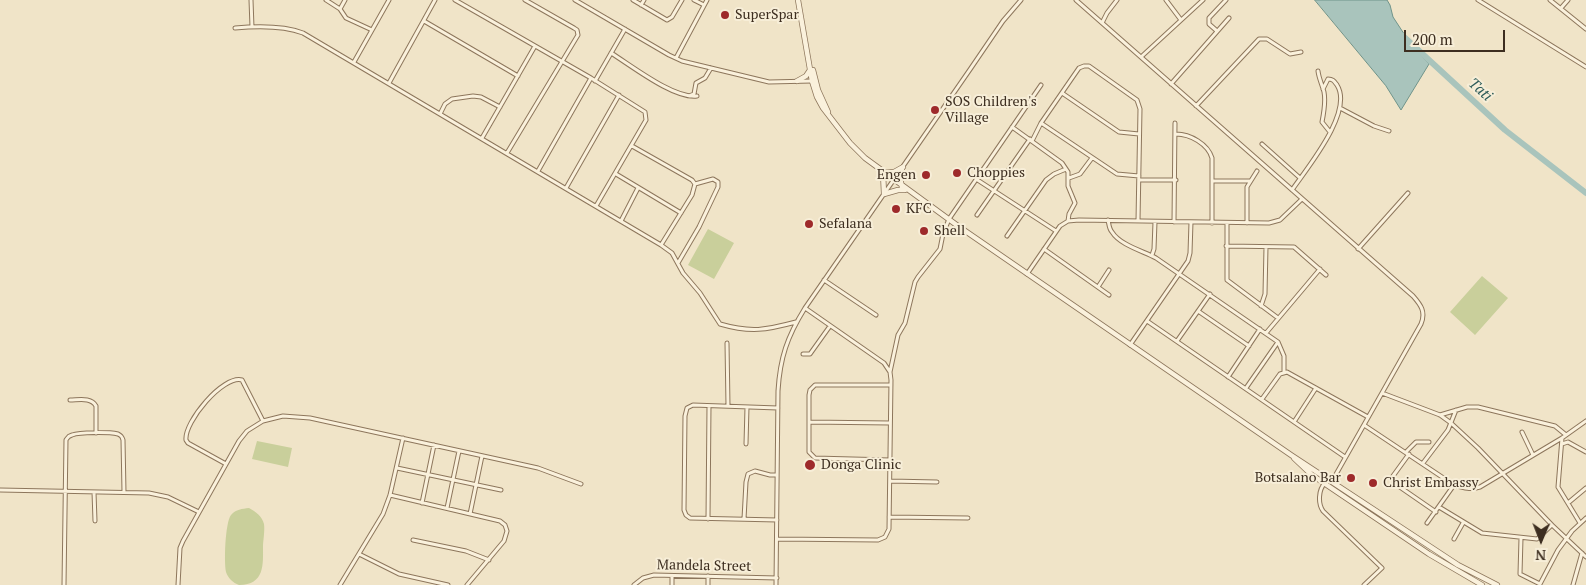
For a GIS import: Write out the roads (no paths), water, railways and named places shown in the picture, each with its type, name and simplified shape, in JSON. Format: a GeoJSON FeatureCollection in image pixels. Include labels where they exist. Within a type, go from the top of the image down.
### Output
{"type":"FeatureCollection","features":[{"type":"Feature","properties":{"kind":"street"},"geometry":{"type":"LineString","coordinates":[[251,0],[252,27]]}},
{"type":"Feature","properties":{"kind":"street"},"geometry":{"type":"LineString","coordinates":[[326,0],[340,9],[346,18],[372,30]]}},
{"type":"Feature","properties":{"kind":"street"},"geometry":{"type":"LineString","coordinates":[[340,9],[345,0]]}},
{"type":"Feature","properties":{"kind":"street"},"geometry":{"type":"LineString","coordinates":[[354,62],[389,0]]}},
{"type":"Feature","properties":{"kind":"street"},"geometry":{"type":"LineString","coordinates":[[389,83],[435,0]]}},
{"type":"Feature","properties":{"kind":"street"},"geometry":{"type":"LineString","coordinates":[[455,0],[644,110],[646,120],[596,206]]}},
{"type":"Feature","properties":{"kind":"street"},"geometry":{"type":"LineString","coordinates":[[507,153],[576,40],[577,30],[525,0]]}},
{"type":"Feature","properties":{"kind":"street"},"geometry":{"type":"LineString","coordinates":[[575,0],[676,58],[769,82],[813,80]]}},
{"type":"Feature","properties":{"kind":"street"},"geometry":{"type":"LineString","coordinates":[[633,0],[668,20],[672,17],[682,0]]}},
{"type":"Feature","properties":{"kind":"street"},"geometry":{"type":"LineString","coordinates":[[641,5],[644,0]]}},
{"type":"Feature","properties":{"kind":"street"},"geometry":{"type":"LineString","coordinates":[[694,0],[704,5]]}},
{"type":"Feature","properties":{"kind":"street"},"geometry":{"type":"LineString","coordinates":[[676,58],[707,0]]}},
{"type":"Feature","properties":{"kind":"street"},"geometry":{"type":"LineString","coordinates":[[798,0],[810,70],[830,118],[857,151],[883,173],[1291,455],[1300,465],[1458,565],[1497,585]]}},
{"type":"Feature","properties":{"kind":"street"},"geometry":{"type":"LineString","coordinates":[[776,585],[779,380],[783,354],[788,338],[796,322],[824,280],[998,29],[1021,0]]}},
{"type":"Feature","properties":{"kind":"street"},"geometry":{"type":"LineString","coordinates":[[1076,0],[1420,304],[1424,313],[1421,324],[1335,476],[1327,482],[1319,499],[1321,508],[1382,568],[1364,585]]}},
{"type":"Feature","properties":{"kind":"street"},"geometry":{"type":"LineString","coordinates":[[1102,23],[1117,0]]}},
{"type":"Feature","properties":{"kind":"street"},"geometry":{"type":"LineString","coordinates":[[1166,0],[1181,20]]}},
{"type":"Feature","properties":{"kind":"street"},"geometry":{"type":"LineString","coordinates":[[1141,57],[1203,0]]}},
{"type":"Feature","properties":{"kind":"street"},"geometry":{"type":"LineString","coordinates":[[1217,31],[1209,24],[1209,18],[1226,0]]}},
{"type":"Feature","properties":{"kind":"street"},"geometry":{"type":"LineString","coordinates":[[1478,0],[1586,66]]}},
{"type":"Feature","properties":{"kind":"street"},"geometry":{"type":"LineString","coordinates":[[1550,0],[1586,29]]}},
{"type":"Feature","properties":{"kind":"street"},"geometry":{"type":"LineString","coordinates":[[1560,8],[1568,0]]}},
{"type":"Feature","properties":{"kind":"street"},"geometry":{"type":"LineString","coordinates":[[1171,84],[1229,18]]}},
{"type":"Feature","properties":{"kind":"street"},"geometry":{"type":"LineString","coordinates":[[424,21],[518,76]]}},
{"type":"Feature","properties":{"kind":"street"},"geometry":{"type":"LineString","coordinates":[[235,28],[252,27],[296,30],[354,62],[661,245],[670,251],[722,325],[747,330],[765,330],[796,322]]}},
{"type":"Feature","properties":{"kind":"street"},"geometry":{"type":"LineString","coordinates":[[538,171],[625,29]]}},
{"type":"Feature","properties":{"kind":"street"},"geometry":{"type":"LineString","coordinates":[[804,36],[813,80]]}},
{"type":"Feature","properties":{"kind":"street"},"geometry":{"type":"LineString","coordinates":[[1196,106],[1259,39],[1267,39],[1290,54],[1301,52]]}},
{"type":"Feature","properties":{"kind":"street"},"geometry":{"type":"LineString","coordinates":[[482,138],[535,46]]}},
{"type":"Feature","properties":{"kind":"street"},"geometry":{"type":"LineString","coordinates":[[611,53],[670,89],[689,96],[698,96]]}},
{"type":"Feature","properties":{"kind":"street"},"geometry":{"type":"LineString","coordinates":[[977,215],[1079,68],[1089,66],[1139,102],[1138,221]]}},
{"type":"Feature","properties":{"kind":"street"},"geometry":{"type":"LineString","coordinates":[[689,96],[694,94],[696,83],[705,78],[711,68]]}},
{"type":"Feature","properties":{"kind":"street"},"geometry":{"type":"LineString","coordinates":[[797,81],[806,76],[810,70]]}},
{"type":"Feature","properties":{"kind":"street"},"geometry":{"type":"LineString","coordinates":[[1318,71],[1325,104],[1322,122],[1330,132]]}},
{"type":"Feature","properties":{"kind":"street"},"geometry":{"type":"LineString","coordinates":[[1292,190],[1330,132],[1340,108],[1340,92],[1335,82],[1328,79],[1323,89]]}},
{"type":"Feature","properties":{"kind":"street"},"geometry":{"type":"LineString","coordinates":[[777,539],[880,540],[888,532],[891,423],[890,372],[898,335],[905,324],[915,282],[940,250],[948,219],[1041,85]]}},
{"type":"Feature","properties":{"kind":"street"},"geometry":{"type":"LineString","coordinates":[[1062,93],[1119,132],[1139,134]]}},
{"type":"Feature","properties":{"kind":"street"},"geometry":{"type":"LineString","coordinates":[[440,114],[446,104],[452,99],[473,96],[481,97],[500,107]]}},
{"type":"Feature","properties":{"kind":"street"},"geometry":{"type":"LineString","coordinates":[[566,188],[619,96]]}},
{"type":"Feature","properties":{"kind":"street"},"geometry":{"type":"LineString","coordinates":[[1340,108],[1374,126],[1389,131]]}},
{"type":"Feature","properties":{"kind":"street"},"geometry":{"type":"LineString","coordinates":[[1041,123],[1117,174],[1139,178],[1176,180]]}},
{"type":"Feature","properties":{"kind":"street"},"geometry":{"type":"LineString","coordinates":[[1174,222],[1176,180],[1175,123]]}},
{"type":"Feature","properties":{"kind":"street"},"geometry":{"type":"LineString","coordinates":[[1012,127],[1058,160],[1066,169],[1069,178],[1068,186],[1074,203],[1068,221]]}},
{"type":"Feature","properties":{"kind":"street"},"geometry":{"type":"LineString","coordinates":[[1176,134],[1190,135],[1211,153],[1212,223]]}},
{"type":"Feature","properties":{"kind":"street"},"geometry":{"type":"LineString","coordinates":[[1262,144],[1300,178]]}},
{"type":"Feature","properties":{"kind":"street"},"geometry":{"type":"LineString","coordinates":[[632,146],[692,180],[695,184]]}},
{"type":"Feature","properties":{"kind":"street"},"geometry":{"type":"LineString","coordinates":[[1069,178],[1080,174],[1092,158]]}},
{"type":"Feature","properties":{"kind":"street"},"geometry":{"type":"LineString","coordinates":[[883,173],[894,172],[902,167]]}},
{"type":"Feature","properties":{"kind":"street"},"geometry":{"type":"LineString","coordinates":[[902,167],[900,178],[905,188]]}},
{"type":"Feature","properties":{"kind":"street"},"geometry":{"type":"LineString","coordinates":[[1007,236],[1046,180],[1066,169]]}},
{"type":"Feature","properties":{"kind":"street"},"geometry":{"type":"LineString","coordinates":[[1247,223],[1247,187],[1257,171]]}},
{"type":"Feature","properties":{"kind":"street"},"geometry":{"type":"LineString","coordinates":[[883,173],[884,194]]}},
{"type":"Feature","properties":{"kind":"street"},"geometry":{"type":"LineString","coordinates":[[616,174],[681,213]]}},
{"type":"Feature","properties":{"kind":"street"},"geometry":{"type":"LineString","coordinates":[[678,263],[699,227],[718,187],[718,182],[713,179],[695,184]]}},
{"type":"Feature","properties":{"kind":"street"},"geometry":{"type":"LineString","coordinates":[[976,179],[1056,231]]}},
{"type":"Feature","properties":{"kind":"street"},"geometry":{"type":"LineString","coordinates":[[1212,181],[1250,181]]}},
{"type":"Feature","properties":{"kind":"street"},"geometry":{"type":"LineString","coordinates":[[661,245],[692,195],[695,184]]}},
{"type":"Feature","properties":{"kind":"street"},"geometry":{"type":"LineString","coordinates":[[620,221],[638,188]]}},
{"type":"Feature","properties":{"kind":"street"},"geometry":{"type":"LineString","coordinates":[[884,194],[905,188]]}},
{"type":"Feature","properties":{"kind":"street"},"geometry":{"type":"LineString","coordinates":[[1358,249],[1408,193]]}},
{"type":"Feature","properties":{"kind":"street"},"geometry":{"type":"LineString","coordinates":[[1027,274],[1056,231],[1068,221],[1275,222],[1302,199]]}},
{"type":"Feature","properties":{"kind":"street"},"geometry":{"type":"LineString","coordinates":[[1108,220],[1111,230],[1116,236],[1134,248],[1152,255],[1180,273],[1278,342],[1284,356],[1284,372]]}},
{"type":"Feature","properties":{"kind":"street"},"geometry":{"type":"LineString","coordinates":[[1152,255],[1154,249],[1154,222]]}},
{"type":"Feature","properties":{"kind":"street"},"geometry":{"type":"LineString","coordinates":[[1130,345],[1190,257],[1191,222]]}},
{"type":"Feature","properties":{"kind":"street"},"geometry":{"type":"LineString","coordinates":[[1227,223],[1227,280],[1278,318]]}},
{"type":"Feature","properties":{"kind":"street"},"geometry":{"type":"LineString","coordinates":[[1226,246],[1294,247],[1326,275]]}},
{"type":"Feature","properties":{"kind":"street"},"geometry":{"type":"LineString","coordinates":[[1261,306],[1265,294],[1266,247]]}},
{"type":"Feature","properties":{"kind":"street"},"geometry":{"type":"LineString","coordinates":[[1044,249],[1109,295]]}},
{"type":"Feature","properties":{"kind":"street"},"geometry":{"type":"LineString","coordinates":[[1266,333],[1320,269]]}},
{"type":"Feature","properties":{"kind":"street"},"geometry":{"type":"LineString","coordinates":[[1098,287],[1109,270]]}},
{"type":"Feature","properties":{"kind":"street"},"geometry":{"type":"LineString","coordinates":[[824,280],[876,314]]}},
{"type":"Feature","properties":{"kind":"street"},"geometry":{"type":"LineString","coordinates":[[1177,341],[1210,294]]}},
{"type":"Feature","properties":{"kind":"street"},"geometry":{"type":"LineString","coordinates":[[805,308],[884,363],[890,372]]}},
{"type":"Feature","properties":{"kind":"street"},"geometry":{"type":"LineString","coordinates":[[1198,311],[1249,346]]}},
{"type":"Feature","properties":{"kind":"street"},"geometry":{"type":"LineString","coordinates":[[1147,321],[1345,457]]}},
{"type":"Feature","properties":{"kind":"street"},"geometry":{"type":"LineString","coordinates":[[802,354],[810,354],[830,326]]}},
{"type":"Feature","properties":{"kind":"street"},"geometry":{"type":"LineString","coordinates":[[1228,377],[1260,329]]}},
{"type":"Feature","properties":{"kind":"street"},"geometry":{"type":"LineString","coordinates":[[1246,388],[1278,342]]}},
{"type":"Feature","properties":{"kind":"street"},"geometry":{"type":"LineString","coordinates":[[727,343],[728,406]]}},
{"type":"Feature","properties":{"kind":"street"},"geometry":{"type":"LineString","coordinates":[[1262,399],[1280,374],[1289,372],[1368,418]]}},
{"type":"Feature","properties":{"kind":"street"},"geometry":{"type":"LineString","coordinates":[[226,464],[186,440],[187,432],[211,395],[234,379],[242,380],[263,421]]}},
{"type":"Feature","properties":{"kind":"street"},"geometry":{"type":"LineString","coordinates":[[890,460],[815,458],[809,452],[808,422],[810,393],[815,385],[891,385]]}},
{"type":"Feature","properties":{"kind":"street"},"geometry":{"type":"LineString","coordinates":[[1294,422],[1316,388]]}},
{"type":"Feature","properties":{"kind":"street"},"geometry":{"type":"LineString","coordinates":[[1382,393],[1440,415],[1451,423],[1586,557]]}},
{"type":"Feature","properties":{"kind":"street"},"geometry":{"type":"LineString","coordinates":[[70,400],[91,400],[94,403],[96,406],[96,433]]}},
{"type":"Feature","properties":{"kind":"street"},"geometry":{"type":"LineString","coordinates":[[777,520],[689,518],[684,512],[686,410],[690,406],[778,408]]}},
{"type":"Feature","properties":{"kind":"street"},"geometry":{"type":"LineString","coordinates":[[708,518],[709,406]]}},
{"type":"Feature","properties":{"kind":"street"},"geometry":{"type":"LineString","coordinates":[[746,444],[747,407]]}},
{"type":"Feature","properties":{"kind":"street"},"geometry":{"type":"LineString","coordinates":[[1440,415],[1467,407],[1478,407],[1555,426],[1566,435]]}},
{"type":"Feature","properties":{"kind":"street"},"geometry":{"type":"LineString","coordinates":[[1423,464],[1451,423],[1456,410]]}},
{"type":"Feature","properties":{"kind":"street"},"geometry":{"type":"LineString","coordinates":[[178,585],[180,548],[239,441],[247,431],[263,421],[283,416],[300,417],[538,468],[581,484]]}},
{"type":"Feature","properties":{"kind":"street"},"geometry":{"type":"LineString","coordinates":[[1364,425],[1454,485],[1473,489],[1480,487],[1534,456],[1586,421]]}},
{"type":"Feature","properties":{"kind":"street"},"geometry":{"type":"LineString","coordinates":[[808,422],[891,423]]}},
{"type":"Feature","properties":{"kind":"street"},"geometry":{"type":"LineString","coordinates":[[1522,432],[1534,456]]}},
{"type":"Feature","properties":{"kind":"street"},"geometry":{"type":"LineString","coordinates":[[64,585],[66,440],[69,436],[96,433],[118,434],[122,436],[124,492]]}},
{"type":"Feature","properties":{"kind":"street"},"geometry":{"type":"LineString","coordinates":[[341,585],[383,514],[390,495],[403,438]]}},
{"type":"Feature","properties":{"kind":"street"},"geometry":{"type":"LineString","coordinates":[[1562,438],[1558,487],[1580,523]]}},
{"type":"Feature","properties":{"kind":"street"},"geometry":{"type":"LineString","coordinates":[[1429,442],[1416,442],[1393,476],[1393,480],[1394,484],[1436,512]]}},
{"type":"Feature","properties":{"kind":"street"},"geometry":{"type":"LineString","coordinates":[[1561,445],[1568,442],[1586,452]]}},
{"type":"Feature","properties":{"kind":"street"},"geometry":{"type":"LineString","coordinates":[[422,503],[434,445]]}},
{"type":"Feature","properties":{"kind":"street"},"geometry":{"type":"LineString","coordinates":[[447,508],[459,451]]}},
{"type":"Feature","properties":{"kind":"street"},"geometry":{"type":"LineString","coordinates":[[470,514],[482,456]]}},
{"type":"Feature","properties":{"kind":"street"},"geometry":{"type":"LineString","coordinates":[[397,468],[501,490]]}},
{"type":"Feature","properties":{"kind":"street"},"geometry":{"type":"LineString","coordinates":[[744,519],[748,474],[755,471],[778,475]]}},
{"type":"Feature","properties":{"kind":"street"},"geometry":{"type":"LineString","coordinates":[[890,481],[937,482]]}},
{"type":"Feature","properties":{"kind":"street"},"geometry":{"type":"LineString","coordinates":[[1327,482],[1436,559],[1482,585]]}},
{"type":"Feature","properties":{"kind":"street"},"geometry":{"type":"LineString","coordinates":[[1427,523],[1454,485]]}},
{"type":"Feature","properties":{"kind":"street"},"geometry":{"type":"LineString","coordinates":[[1568,503],[1586,488]]}},
{"type":"Feature","properties":{"kind":"street"},"geometry":{"type":"LineString","coordinates":[[0,490],[124,492],[159,495],[177,501],[199,512]]}},
{"type":"Feature","properties":{"kind":"street"},"geometry":{"type":"LineString","coordinates":[[94,492],[95,521]]}},
{"type":"Feature","properties":{"kind":"street"},"geometry":{"type":"LineString","coordinates":[[390,495],[500,520],[505,525],[507,531],[504,542],[467,585]]}},
{"type":"Feature","properties":{"kind":"street"},"geometry":{"type":"LineString","coordinates":[[1439,507],[1482,533],[1537,539],[1552,525]]}},
{"type":"Feature","properties":{"kind":"street"},"geometry":{"type":"LineString","coordinates":[[889,517],[968,518]]}},
{"type":"Feature","properties":{"kind":"street"},"geometry":{"type":"LineString","coordinates":[[1521,538],[1520,574],[1538,584],[1542,583],[1566,538],[1586,518]]}},
{"type":"Feature","properties":{"kind":"street"},"geometry":{"type":"LineString","coordinates":[[1454,539],[1463,523]]}},
{"type":"Feature","properties":{"kind":"street"},"geometry":{"type":"LineString","coordinates":[[413,540],[466,551],[489,560]]}},
{"type":"Feature","properties":{"kind":"street"},"geometry":{"type":"LineString","coordinates":[[1573,585],[1582,553]]}},
{"type":"Feature","properties":{"kind":"street"},"geometry":{"type":"LineString","coordinates":[[359,554],[399,574],[448,585]]}},
{"type":"Feature","properties":{"kind":"street"},"geometry":{"type":"LineString","coordinates":[[672,575],[672,585]]}},
{"type":"Feature","properties":{"kind":"street","name":"Mandela Street"},"geometry":{"type":"LineString","coordinates":[[634,585],[643,578],[651,576],[777,578]]}},
{"type":"Feature","properties":{"kind":"street"},"geometry":{"type":"LineString","coordinates":[[708,576],[708,585]]}},
{"type":"Feature","properties":{"kind":"water"},"geometry":{"type":"Polygon","coordinates":[[[1315,0],[1387,0],[1393,17],[1414,49],[1429,64],[1401,110],[1386,86],[1315,0]]]}},
{"type":"Feature","properties":{"kind":"waterway","name":"Tati"},"geometry":{"type":"LineString","coordinates":[[1403,36],[1505,130],[1586,193]]}},
{"type":"Feature","properties":{"kind":"place","name":"SuperSpar"},"geometry":{"type":"Point","coordinates":[725,15]}},
{"type":"Feature","properties":{"kind":"place","name":"SOS Children's Village"},"geometry":{"type":"Point","coordinates":[935,110]}},
{"type":"Feature","properties":{"kind":"place","name":"Choppies"},"geometry":{"type":"Point","coordinates":[957,173]}},
{"type":"Feature","properties":{"kind":"place","name":"Engen"},"geometry":{"type":"Point","coordinates":[926,175]}},
{"type":"Feature","properties":{"kind":"place","name":"KFC"},"geometry":{"type":"Point","coordinates":[896,209]}},
{"type":"Feature","properties":{"kind":"place","name":"Sefalana"},"geometry":{"type":"Point","coordinates":[809,224]}},
{"type":"Feature","properties":{"kind":"place","name":"Shell"},"geometry":{"type":"Point","coordinates":[924,231]}},
{"type":"Feature","properties":{"kind":"place","name":"Donga Clinic"},"geometry":{"type":"Point","coordinates":[810,465]}},
{"type":"Feature","properties":{"kind":"place","name":"Botsalano Bar"},"geometry":{"type":"Point","coordinates":[1351,478]}},
{"type":"Feature","properties":{"kind":"place","name":"Christ Embassy"},"geometry":{"type":"Point","coordinates":[1373,483]}}]}
